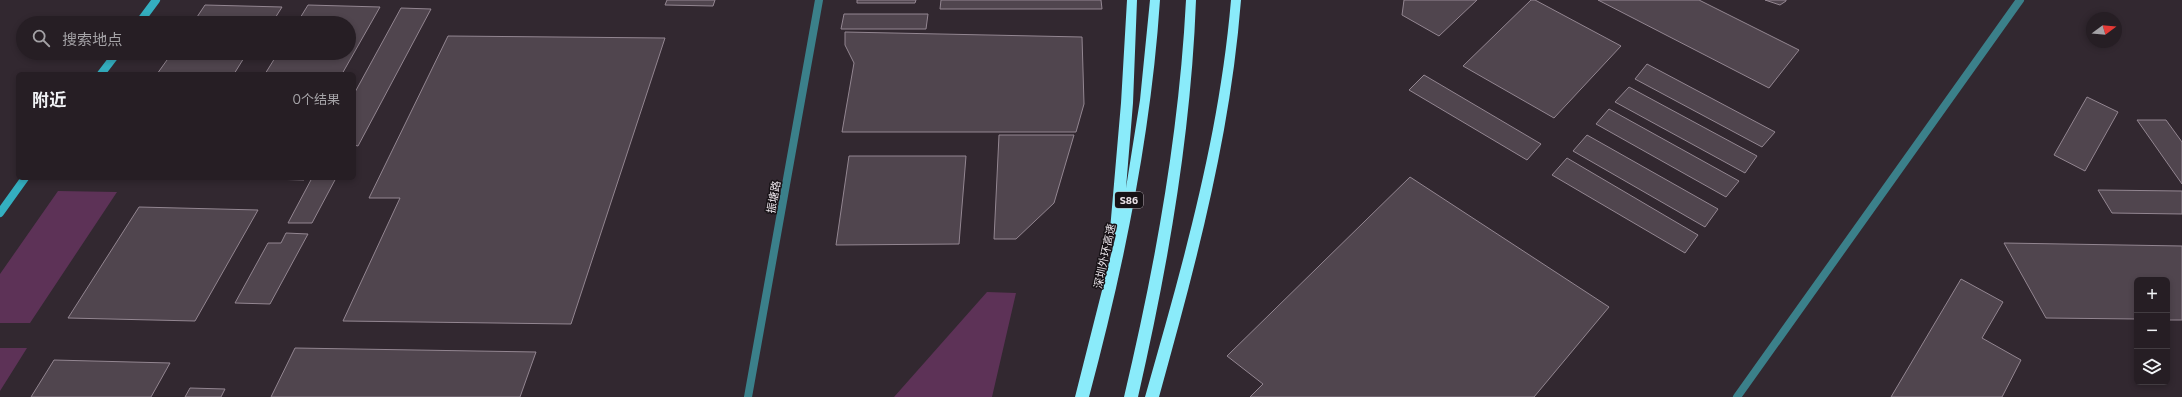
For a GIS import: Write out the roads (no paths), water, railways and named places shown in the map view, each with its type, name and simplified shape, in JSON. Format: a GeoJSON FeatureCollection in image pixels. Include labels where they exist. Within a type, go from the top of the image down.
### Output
{"type":"FeatureCollection","features":[{"type":"Feature","properties":{"kind":"highway"},"geometry":{"type":"LineString","coordinates":[[1112,280],[1127,103],[1132,0]]}},
{"type":"Feature","properties":{"kind":"highway","name":"深圳外环高速"},"geometry":{"type":"LineString","coordinates":[[1082,397],[1112,280],[1140,136],[1150,63],[1155,0]]}},
{"type":"Feature","properties":{"kind":"highway"},"geometry":{"type":"LineString","coordinates":[[1131,397],[1152,305],[1171,203],[1186,80],[1191,0]]}},
{"type":"Feature","properties":{"kind":"highway"},"geometry":{"type":"LineString","coordinates":[[1152,397],[1200,223],[1214,160],[1229,73],[1236,0]]}},
{"type":"Feature","properties":{"kind":"street"},"geometry":{"type":"LineString","coordinates":[[144,16],[156,0]]}},
{"type":"Feature","properties":{"kind":"street","name":"振塘路"},"geometry":{"type":"LineString","coordinates":[[748,397],[819,0]]}},
{"type":"Feature","properties":{"kind":"street"},"geometry":{"type":"LineString","coordinates":[[1737,397],[2020,0]]}},
{"type":"Feature","properties":{"kind":"street"},"geometry":{"type":"LineString","coordinates":[[103,72],[112,60]]}},
{"type":"Feature","properties":{"kind":"street"},"geometry":{"type":"LineString","coordinates":[[0,213],[24,180]]}}]}
